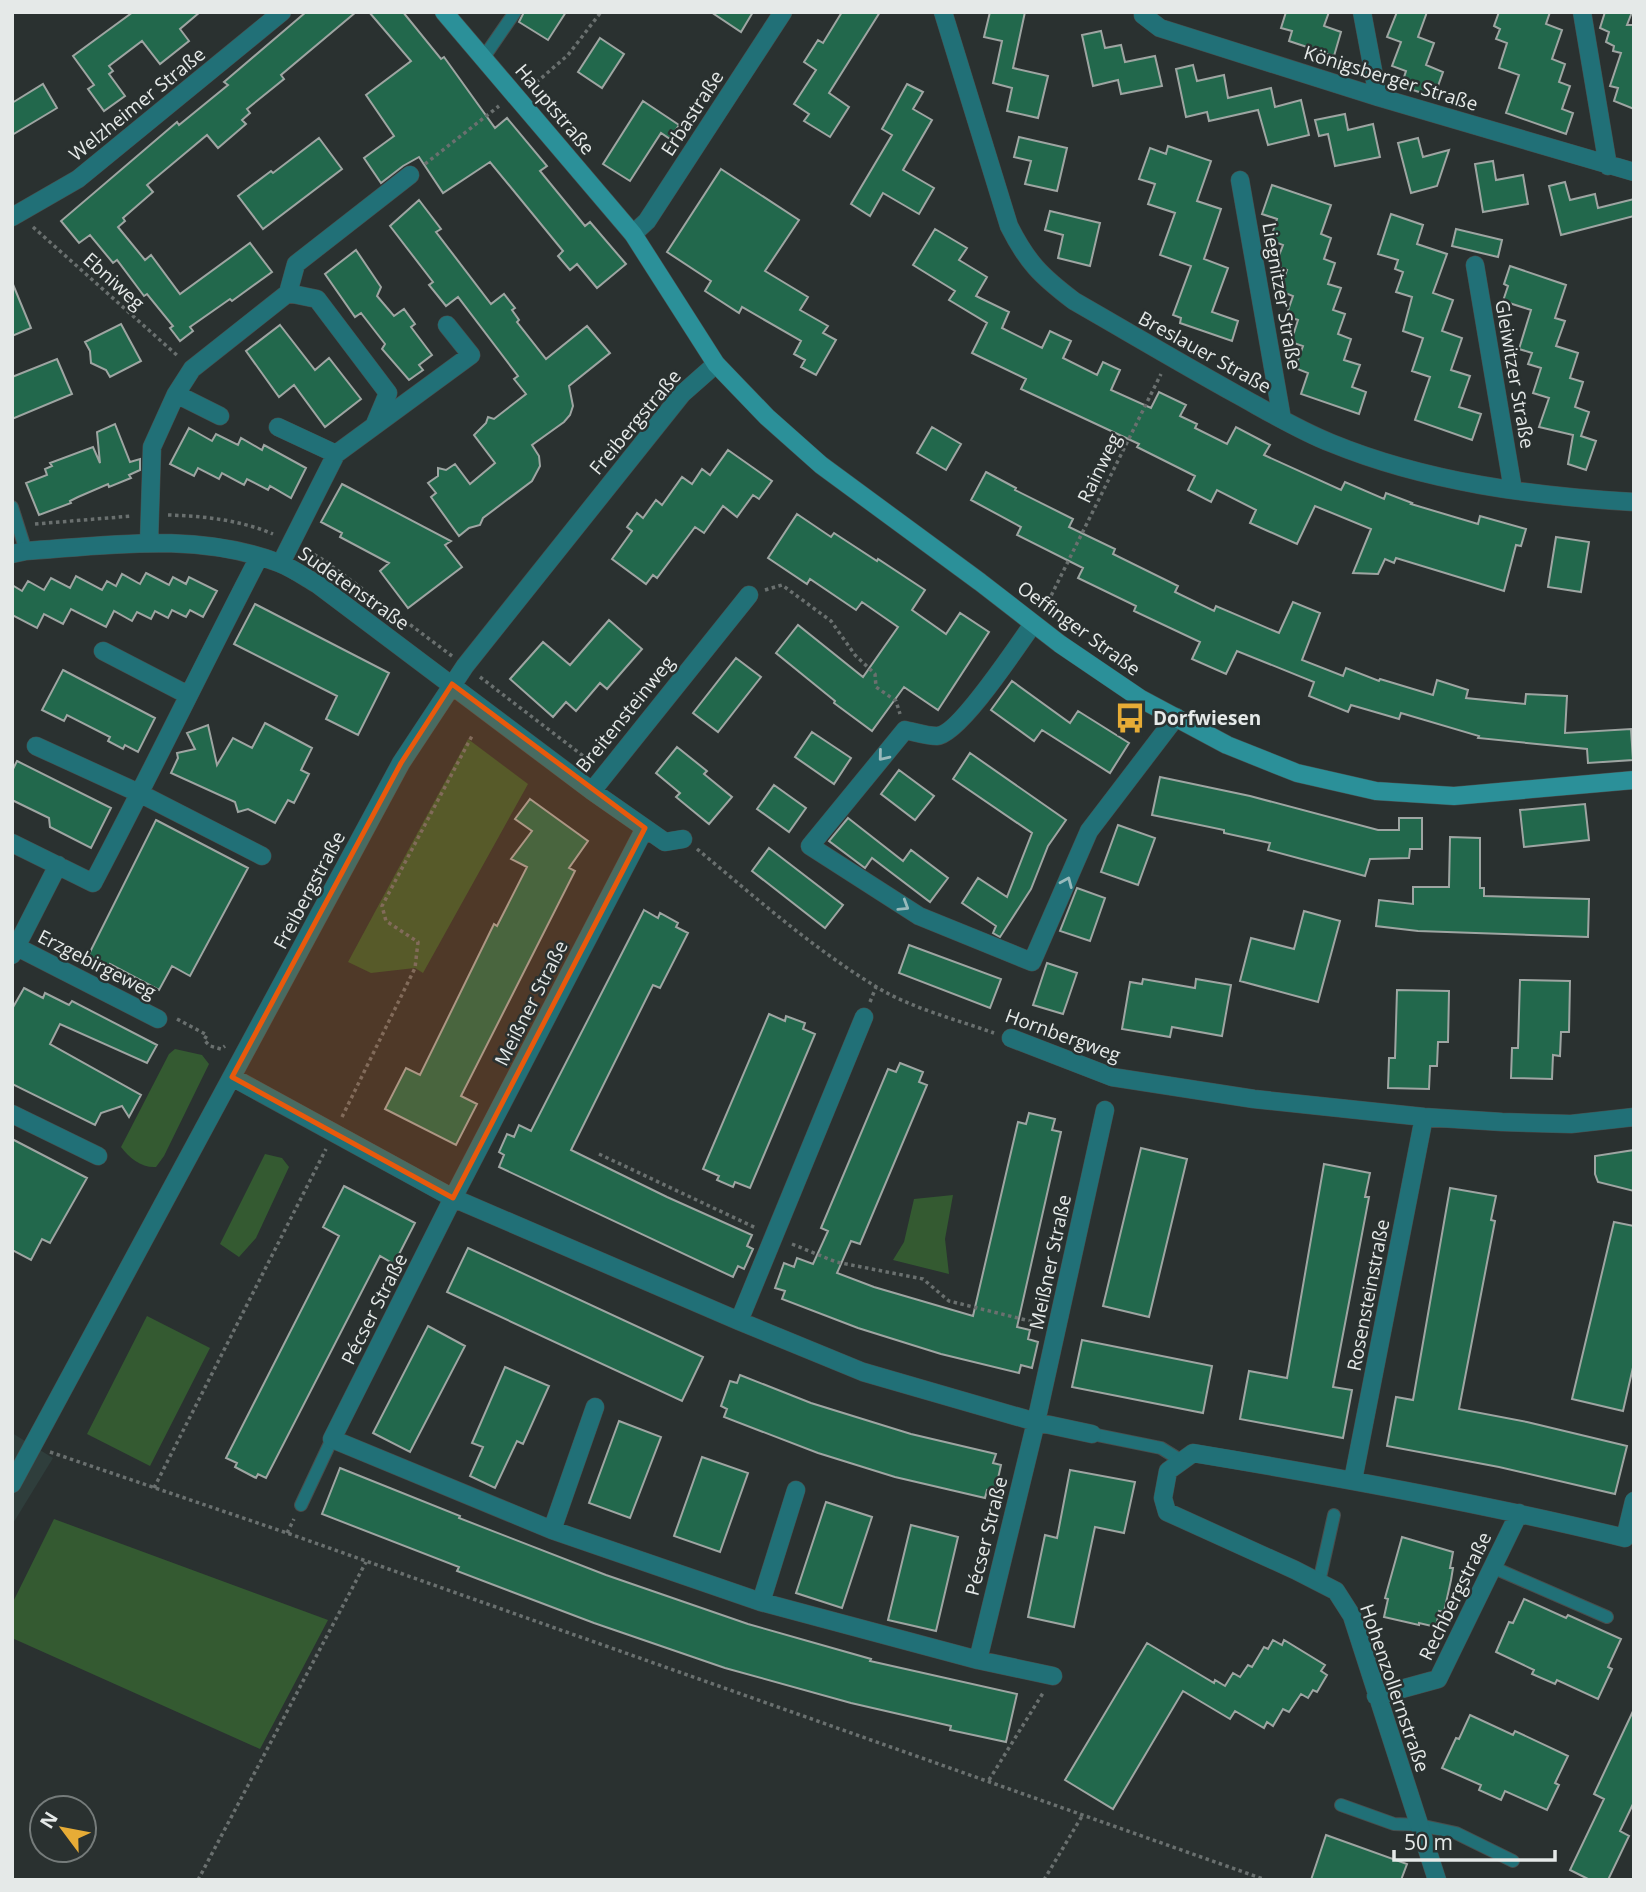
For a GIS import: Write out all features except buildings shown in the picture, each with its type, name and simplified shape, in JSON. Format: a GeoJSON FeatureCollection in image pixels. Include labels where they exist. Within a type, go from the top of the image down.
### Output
{"type":"FeatureCollection","features":[{"type":"Feature","properties":{"kind":"street","name":"Welzheimer Straße"},"geometry":{"type":"LineString","coordinates":[[15,215],[78,179],[282,12]]}},
{"type":"Feature","properties":{"kind":"street","name":"Hauptstraße"},"geometry":{"type":"LineString","coordinates":[[444,12],[633,234]]}},
{"type":"Feature","properties":{"kind":"street","name":"Erbastraße"},"geometry":{"type":"LineString","coordinates":[[633,234],[647,221],[783,12]]}},
{"type":"Feature","properties":{"kind":"street","name":"Breslauer Straße"},"geometry":{"type":"LineString","coordinates":[[943,12],[1009,226],[1023,254],[1044,279],[1074,301],[1282,419],[1330,443],[1393,465],[1457,481],[1513,490],[1633,498]]}},
{"type":"Feature","properties":{"kind":"street","name":"Königsberger Straße"},"geometry":{"type":"LineString","coordinates":[[1143,12],[1143,15],[1160,28],[1378,97],[1634,172]]}},
{"type":"Feature","properties":{"kind":"street"},"geometry":{"type":"LineString","coordinates":[[1362,12],[1378,97]]}},
{"type":"Feature","properties":{"kind":"street"},"geometry":{"type":"LineString","coordinates":[[1582,12],[1608,166]]}},
{"type":"Feature","properties":{"kind":"street"},"geometry":{"type":"LineString","coordinates":[[149,542],[152,447],[176,394],[192,369],[288,293],[296,264],[410,176]]}},
{"type":"Feature","properties":{"kind":"street","name":"Liegnitzer Straße"},"geometry":{"type":"LineString","coordinates":[[1240,180],[1282,419]]}},
{"type":"Feature","properties":{"kind":"street","name":"Oeffinger Straße"},"geometry":{"type":"LineString","coordinates":[[633,234],[716,363],[767,418],[821,465],[1033,624],[1130,692],[1227,745],[1297,773],[1376,791],[1454,796],[1634,780]]}},
{"type":"Feature","properties":{"kind":"street","name":"Gleiwitzer Straße"},"geometry":{"type":"LineString","coordinates":[[1475,265],[1513,490]]}},
{"type":"Feature","properties":{"kind":"street"},"geometry":{"type":"LineString","coordinates":[[288,293],[317,299],[388,393],[374,426]]}},
{"type":"Feature","properties":{"kind":"street"},"geometry":{"type":"LineString","coordinates":[[281,563],[336,454],[471,355],[447,325]]}},
{"type":"Feature","properties":{"kind":"street","name":"Freibergstraße"},"geometry":{"type":"LineString","coordinates":[[12,1484],[401,763],[452,684],[682,394],[716,363]]}},
{"type":"Feature","properties":{"kind":"street"},"geometry":{"type":"LineString","coordinates":[[176,394],[220,416]]}},
{"type":"Feature","properties":{"kind":"street"},"geometry":{"type":"LineString","coordinates":[[278,427],[336,454]]}},
{"type":"Feature","properties":{"kind":"street","name":"Sudetenstraße"},"geometry":{"type":"LineString","coordinates":[[19,552],[149,542],[194,543],[226,548],[281,563],[317,584],[452,684]]}},
{"type":"Feature","properties":{"kind":"street"},"geometry":{"type":"LineString","coordinates":[[12,843],[93,883],[259,557]]}},
{"type":"Feature","properties":{"kind":"street","name":"Breitensteinweg"},"geometry":{"type":"LineString","coordinates":[[452,684],[592,791],[749,596]]}},
{"type":"Feature","properties":{"kind":"street"},"geometry":{"type":"LineString","coordinates":[[1033,624],[990,685],[951,730],[938,736],[905,730],[810,846],[919,916],[1032,962],[1088,831],[1176,717]]}},
{"type":"Feature","properties":{"kind":"street"},"geometry":{"type":"LineString","coordinates":[[103,651],[188,695]]}},
{"type":"Feature","properties":{"kind":"street"},"geometry":{"type":"LineString","coordinates":[[36,746],[141,793],[262,856]]}},
{"type":"Feature","properties":{"kind":"street"},"geometry":{"type":"LineString","coordinates":[[592,791],[666,842],[684,839]]}},
{"type":"Feature","properties":{"kind":"street","name":"Meißner Straße"},"geometry":{"type":"LineString","coordinates":[[453,1198],[645,828]]}},
{"type":"Feature","properties":{"kind":"street","name":"Erzgebirgeweg"},"geometry":{"type":"LineString","coordinates":[[58,865],[14,951],[166,1018]]}},
{"type":"Feature","properties":{"kind":"street"},"geometry":{"type":"LineString","coordinates":[[738,1321],[864,1017]]}},
{"type":"Feature","properties":{"kind":"street","name":"Hornbergweg"},"geometry":{"type":"LineString","coordinates":[[1011,1038],[1112,1077],[1242,1097],[1424,1117],[1571,1124],[1634,1117]]}},
{"type":"Feature","properties":{"kind":"street"},"geometry":{"type":"LineString","coordinates":[[232,1077],[453,1198],[738,1321],[863,1372],[1036,1422],[1093,1434]]}},
{"type":"Feature","properties":{"kind":"street","name":"Meißner Straße"},"geometry":{"type":"LineString","coordinates":[[1036,1422],[1105,1110]]}},
{"type":"Feature","properties":{"kind":"street"},"geometry":{"type":"LineString","coordinates":[[12,1114],[97,1156]]}},
{"type":"Feature","properties":{"kind":"street","name":"Rosensteinstraße"},"geometry":{"type":"LineString","coordinates":[[1353,1480],[1424,1117]]}},
{"type":"Feature","properties":{"kind":"street","name":"Pécser Straße"},"geometry":{"type":"LineString","coordinates":[[332,1439],[453,1198]]}},
{"type":"Feature","properties":{"kind":"street"},"geometry":{"type":"LineString","coordinates":[[552,1530],[595,1407]]}},
{"type":"Feature","properties":{"kind":"street","name":"Pécser Straße"},"geometry":{"type":"LineString","coordinates":[[978,1660],[1036,1422]]}},
{"type":"Feature","properties":{"kind":"street"},"geometry":{"type":"LineString","coordinates":[[332,1439],[552,1530],[761,1602],[978,1660],[1054,1676]]}},
{"type":"Feature","properties":{"kind":"street"},"geometry":{"type":"LineString","coordinates":[[1182,1461],[1193,1453],[1353,1480],[1519,1513],[1629,1539],[1634,1502]]}},
{"type":"Feature","properties":{"kind":"street","name":"Hohenzollernstraße"},"geometry":{"type":"LineString","coordinates":[[1182,1461],[1168,1471],[1163,1498],[1167,1512],[1336,1591],[1352,1616],[1437,1880]]}},
{"type":"Feature","properties":{"kind":"street"},"geometry":{"type":"LineString","coordinates":[[761,1602],[796,1490]]}},
{"type":"Feature","properties":{"kind":"street","name":"Rechbergstraße"},"geometry":{"type":"LineString","coordinates":[[1376,1696],[1438,1679],[1519,1513]]}},
{"type":"Feature","properties":{"kind":"lane"},"geometry":{"type":"LineString","coordinates":[[484,57],[514,12]]}},
{"type":"Feature","properties":{"kind":"lane"},"geometry":{"type":"LineString","coordinates":[[12,507],[19,552]]}},
{"type":"Feature","properties":{"kind":"lane"},"geometry":{"type":"LineString","coordinates":[[1093,1434],[1161,1448],[1182,1461]]}},
{"type":"Feature","properties":{"kind":"lane","name":"Pécser Straße"},"geometry":{"type":"LineString","coordinates":[[301,1505],[332,1439]]}},
{"type":"Feature","properties":{"kind":"lane"},"geometry":{"type":"LineString","coordinates":[[1319,1582],[1334,1515]]}},
{"type":"Feature","properties":{"kind":"lane"},"geometry":{"type":"LineString","coordinates":[[1492,1567],[1607,1617]]}},
{"type":"Feature","properties":{"kind":"lane"},"geometry":{"type":"LineString","coordinates":[[1340,1805],[1394,1824],[1419,1825],[1456,1833],[1513,1861]]}},
{"type":"Feature","properties":{"kind":"path"},"geometry":{"type":"LineString","coordinates":[[410,176],[568,55],[601,12]]}},
{"type":"Feature","properties":{"kind":"path","name":"Ebniweg"},"geometry":{"type":"LineString","coordinates":[[15,215],[192,369]]}},
{"type":"Feature","properties":{"kind":"path","name":"Rainweg"},"geometry":{"type":"LineString","coordinates":[[1055,591],[1169,356]]}},
{"type":"Feature","properties":{"kind":"path"},"geometry":{"type":"LineString","coordinates":[[749,596],[782,584],[831,621],[855,654],[875,674],[876,687],[896,701],[905,730]]}},
{"type":"Feature","properties":{"kind":"path"},"geometry":{"type":"LineString","coordinates":[[154,1488],[415,968],[418,942],[386,921],[382,906],[473,734]]}},
{"type":"Feature","properties":{"kind":"path","name":"Hornbergweg"},"geometry":{"type":"LineString","coordinates":[[684,839],[795,929],[876,987],[912,1004],[1011,1038]]}},
{"type":"Feature","properties":{"kind":"path"},"geometry":{"type":"LineString","coordinates":[[166,1018],[207,1035],[204,1041],[210,1046],[221,1049],[231,1042]]}},
{"type":"Feature","properties":{"kind":"path"},"geometry":{"type":"LineString","coordinates":[[599,1154],[773,1237],[836,1262],[923,1279],[949,1301],[1057,1327]]}},
{"type":"Feature","properties":{"kind":"path"},"geometry":{"type":"LineString","coordinates":[[32,1446],[989,1780],[1082,1816],[1266,1880]]}},
{"type":"Feature","properties":{"kind":"path"},"geometry":{"type":"LineString","coordinates":[[198,1880],[366,1562]]}},
{"type":"Feature","properties":{"kind":"path"},"geometry":{"type":"LineString","coordinates":[[989,1780],[1054,1676]]}},
{"type":"Feature","properties":{"kind":"path"},"geometry":{"type":"LineString","coordinates":[[1044,1880],[1082,1816]]}},
{"type":"Feature","properties":{"kind":"highlighted area"},"geometry":{"type":"Polygon","coordinates":[[[452,684],[645,828],[453,1198],[232,1077],[401,763],[452,684]]]}},
{"type":"Feature","properties":{"kind":"shaded area"},"geometry":{"type":"Polygon","coordinates":[[[12,1433],[53,1458],[12,1525],[12,1433]]]}},
{"type":"Feature","properties":{"kind":"green space"},"geometry":{"type":"Polygon","coordinates":[[[468,739],[528,784],[423,973],[415,968],[371,973],[348,962],[468,739]]]}},
{"type":"Feature","properties":{"kind":"green space"},"geometry":{"type":"Polygon","coordinates":[[[175,1049],[202,1055],[209,1064],[164,1156],[156,1167],[146,1166],[132,1158],[121,1147],[169,1054],[175,1049]]]}},
{"type":"Feature","properties":{"kind":"green space"},"geometry":{"type":"Polygon","coordinates":[[[265,1154],[282,1158],[289,1167],[256,1238],[239,1257],[220,1244],[265,1154]]]}},
{"type":"Feature","properties":{"kind":"green space"},"geometry":{"type":"Polygon","coordinates":[[[953,1195],[945,1239],[949,1274],[893,1260],[904,1242],[914,1199],[953,1195]]]}},
{"type":"Feature","properties":{"kind":"green space"},"geometry":{"type":"Polygon","coordinates":[[[147,1316],[210,1348],[150,1466],[87,1434],[147,1316]]]}},
{"type":"Feature","properties":{"kind":"green space"},"geometry":{"type":"Polygon","coordinates":[[[54,1519],[328,1620],[260,1749],[12,1638],[12,1604],[54,1519]]]}},
{"type":"Feature","properties":{"kind":"place","name":"Dorfwiesen"},"geometry":{"type":"Point","coordinates":[1130,718]}}]}
